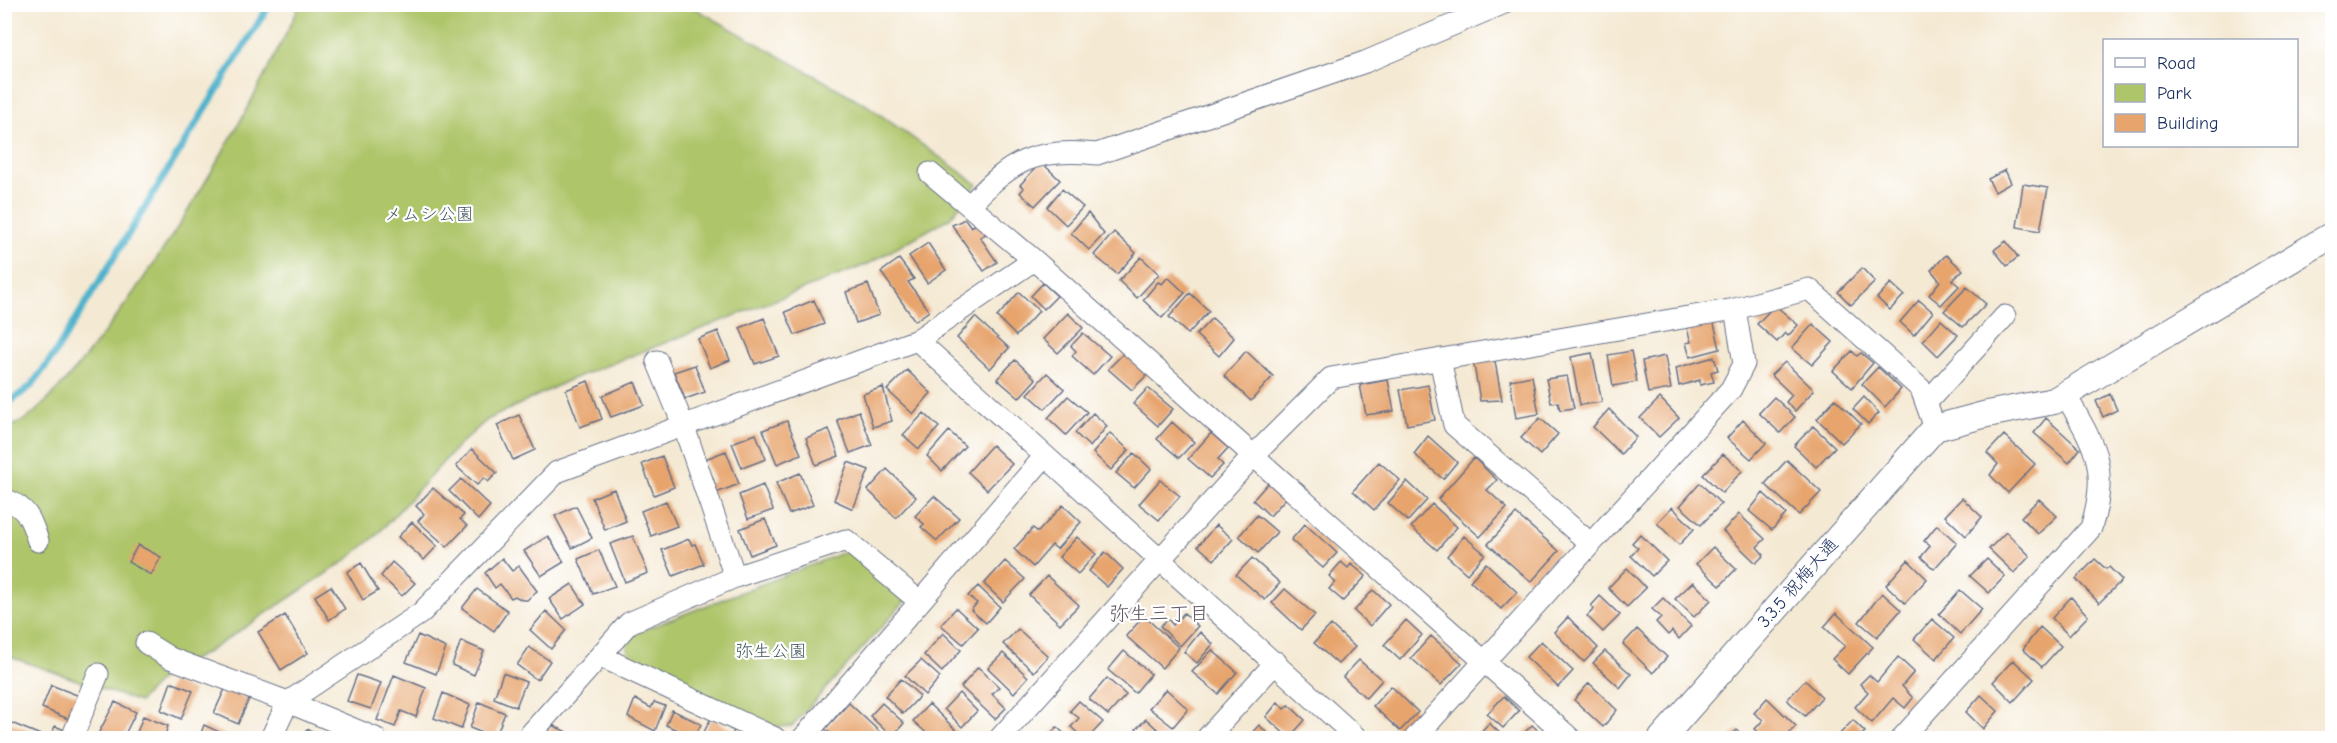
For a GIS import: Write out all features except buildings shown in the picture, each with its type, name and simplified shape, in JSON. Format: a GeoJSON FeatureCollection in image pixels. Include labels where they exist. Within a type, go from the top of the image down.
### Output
{"type":"FeatureCollection","features":[{"type":"Feature","properties":{"kind":"street"},"geometry":{"type":"LineString","coordinates":[[970,205],[996,176],[1019,162],[1044,153],[1071,151],[1097,153],[1365,62],[1502,4]]}},
{"type":"Feature","properties":{"kind":"street"},"geometry":{"type":"LineString","coordinates":[[930,173],[1034,260],[1570,738]]}},
{"type":"Feature","properties":{"kind":"street"},"geometry":{"type":"LineString","coordinates":[[1000,738],[1254,456],[1331,378],[1736,309],[1809,289],[1921,389],[1935,428],[1987,414],[2054,401],[2332,235]]}},
{"type":"Feature","properties":{"kind":"street"},"geometry":{"type":"LineString","coordinates":[[271,738],[288,702],[421,613],[557,472],[917,340],[1034,260]]}},
{"type":"Feature","properties":{"kind":"street"},"geometry":{"type":"LineString","coordinates":[[1415,738],[1731,389],[1744,364],[1736,309]]}},
{"type":"Feature","properties":{"kind":"street"},"geometry":{"type":"LineString","coordinates":[[1926,403],[2005,316]]}},
{"type":"Feature","properties":{"kind":"street"},"geometry":{"type":"LineString","coordinates":[[917,340],[1044,457],[1276,662],[1357,738]]}},
{"type":"Feature","properties":{"kind":"street"},"geometry":{"type":"LineString","coordinates":[[1440,359],[1454,425],[1591,544]]}},
{"type":"Feature","properties":{"kind":"street"},"geometry":{"type":"LineString","coordinates":[[657,361],[684,427],[735,577]]}},
{"type":"Feature","properties":{"kind":"street"},"geometry":{"type":"LineString","coordinates":[[1902,738],[2091,528],[2102,484],[2097,458],[2065,394]]}},
{"type":"Feature","properties":{"kind":"street","name":"3.3.5 祝梅大通"},"geometry":{"type":"LineString","coordinates":[[1662,738],[1935,428]]}},
{"type":"Feature","properties":{"kind":"street"},"geometry":{"type":"LineString","coordinates":[[803,738],[1044,457]]}},
{"type":"Feature","properties":{"kind":"street"},"geometry":{"type":"LineString","coordinates":[[4,499],[17,503],[30,514],[38,541]]}},
{"type":"Feature","properties":{"kind":"street"},"geometry":{"type":"LineString","coordinates":[[527,738],[629,623],[735,577],[846,540],[919,601]]}},
{"type":"Feature","properties":{"kind":"street"},"geometry":{"type":"LineString","coordinates":[[146,643],[170,658],[288,702],[375,738]]}},
{"type":"Feature","properties":{"kind":"street"},"geometry":{"type":"LineString","coordinates":[[600,656],[775,738]]}},
{"type":"Feature","properties":{"kind":"street"},"geometry":{"type":"LineString","coordinates":[[1208,738],[1276,662]]}},
{"type":"Feature","properties":{"kind":"street"},"geometry":{"type":"LineString","coordinates":[[72,738],[98,674]]}},
{"type":"Feature","properties":{"kind":"green space","name":"メムシ公園"},"geometry":{"type":"Polygon","coordinates":[[[300,5],[689,5],[865,104],[977,184],[950,218],[868,264],[567,381],[487,420],[457,447],[376,536],[344,562],[206,653],[167,672],[139,702],[5,655],[5,429],[26,419],[72,373],[110,325],[164,249],[236,129],[300,5]]]}},
{"type":"Feature","properties":{"kind":"green space","name":"弥生公園"},"geometry":{"type":"Polygon","coordinates":[[[847,551],[906,600],[792,726],[775,727],[629,657],[626,642],[638,632],[847,551]]]}},
{"type":"Feature","properties":{"kind":"waterway"},"geometry":{"type":"LineString","coordinates":[[4,406],[31,386],[54,355],[270,4]]}},
{"type":"Feature","properties":{"kind":"district","name":"弥生三丁目"},"geometry":{"type":"Point","coordinates":[1159,613]}}]}
